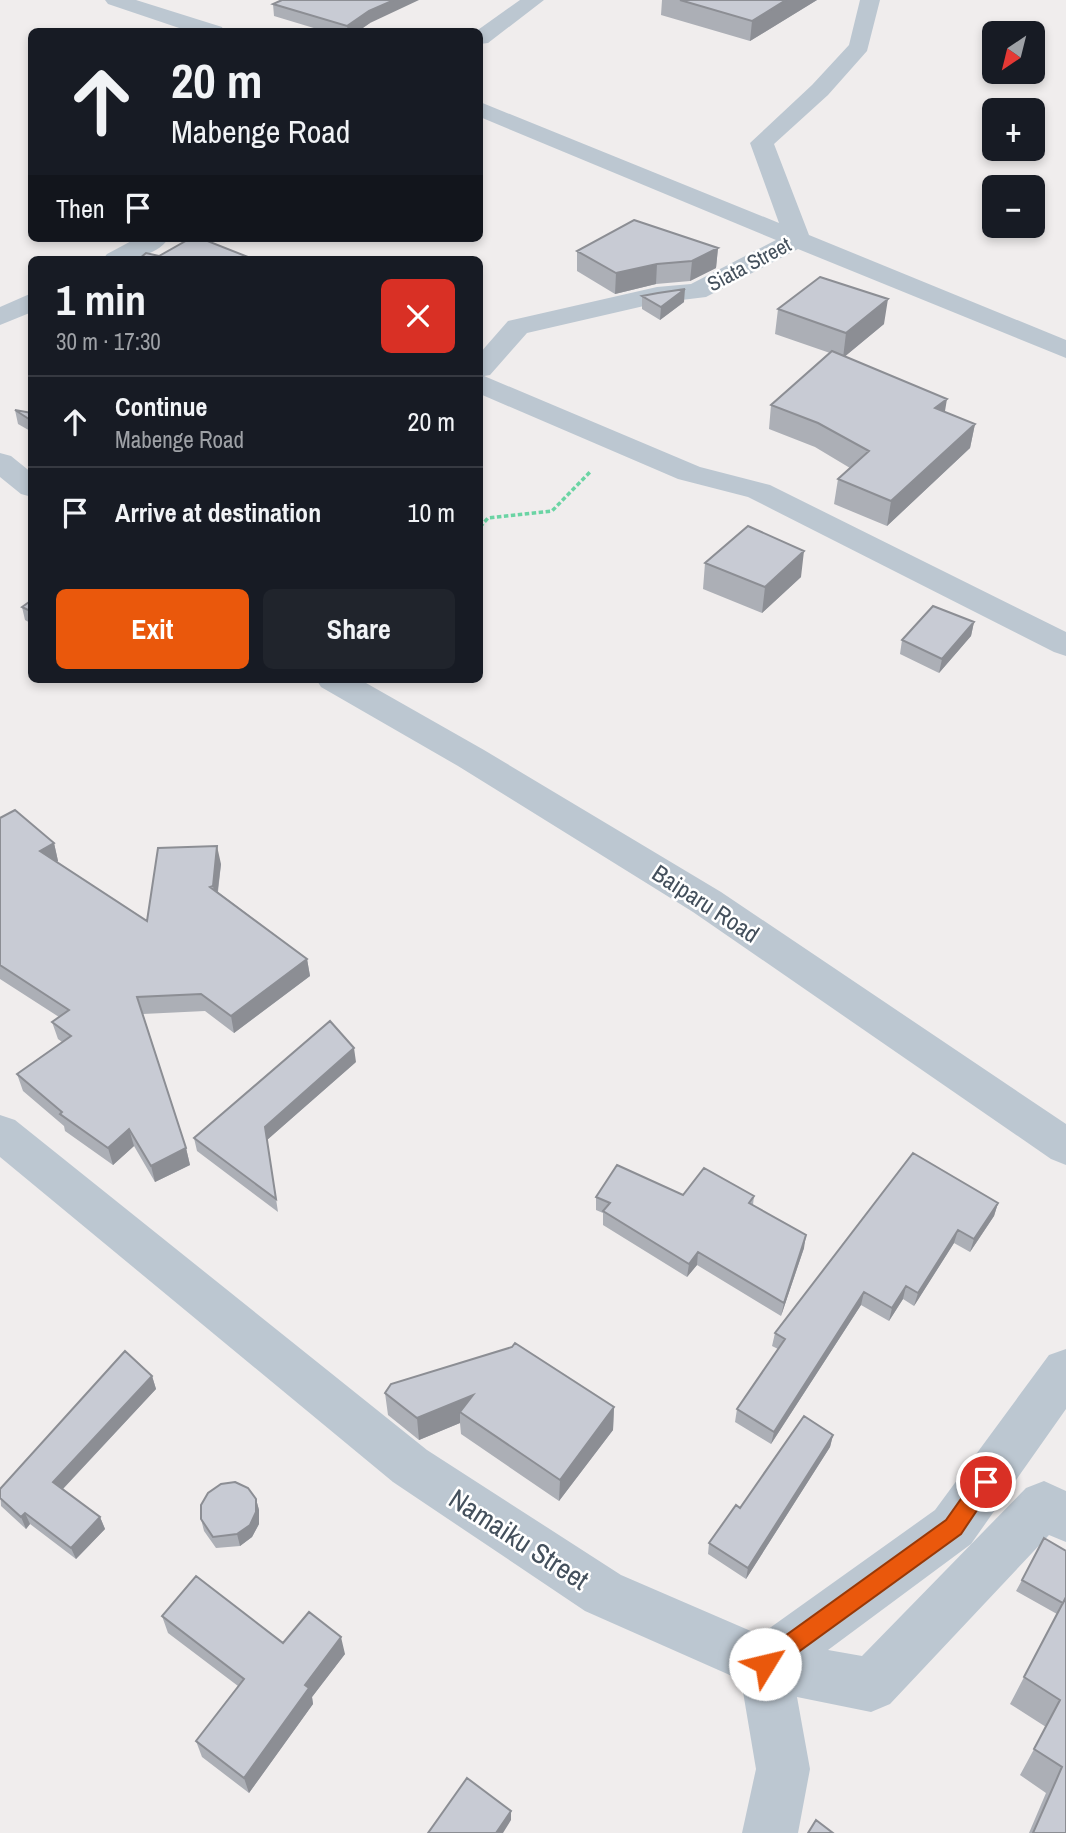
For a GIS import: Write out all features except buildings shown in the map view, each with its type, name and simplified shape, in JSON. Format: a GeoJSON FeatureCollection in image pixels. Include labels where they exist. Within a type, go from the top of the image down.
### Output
{"type":"FeatureCollection","features":[{"type":"Feature","properties":{"kind":"street"},"geometry":{"type":"LineString","coordinates":[[115,0],[202,28]]}},
{"type":"Feature","properties":{"kind":"street"},"geometry":{"type":"LineString","coordinates":[[483,36],[534,0]]}},
{"type":"Feature","properties":{"kind":"street","name":"Siata Street"},"geometry":{"type":"LineString","coordinates":[[483,366],[518,327],[657,295],[697,291],[798,240],[762,143],[820,90],[859,46],[870,0]]}},
{"type":"Feature","properties":{"kind":"street"},"geometry":{"type":"LineString","coordinates":[[483,111],[1066,350]]}},
{"type":"Feature","properties":{"kind":"street"},"geometry":{"type":"LineString","coordinates":[[122,256],[148,242]]}},
{"type":"Feature","properties":{"kind":"street"},"geometry":{"type":"LineString","coordinates":[[0,317],[28,303]]}},
{"type":"Feature","properties":{"kind":"street"},"geometry":{"type":"LineString","coordinates":[[483,385],[585,426],[689,473],[759,491],[1066,645]]}},
{"type":"Feature","properties":{"kind":"street"},"geometry":{"type":"LineString","coordinates":[[0,462],[28,485]]}},
{"type":"Feature","properties":{"kind":"street","name":"Baiparu Road"},"geometry":{"type":"LineString","coordinates":[[340,683],[471,758],[707,902],[1066,1147]]}},
{"type":"Feature","properties":{"kind":"street","name":"Namaiku Street"},"geometry":{"type":"LineString","coordinates":[[0,1132],[410,1466],[603,1594],[765,1664],[871,1685],[1044,1505],[1066,1518]]}},
{"type":"Feature","properties":{"kind":"street"},"geometry":{"type":"LineString","coordinates":[[770,1833],[783,1769],[765,1664],[953,1527],[1066,1370]]}},
{"type":"Feature","properties":{"kind":"path"},"geometry":{"type":"LineString","coordinates":[[483,524],[488,518],[552,511],[596,466],[656,460]]}},
{"type":"Feature","properties":{"kind":"route"},"geometry":{"type":"LineString","coordinates":[[765,1664],[953,1527],[986,1482]]}}]}
